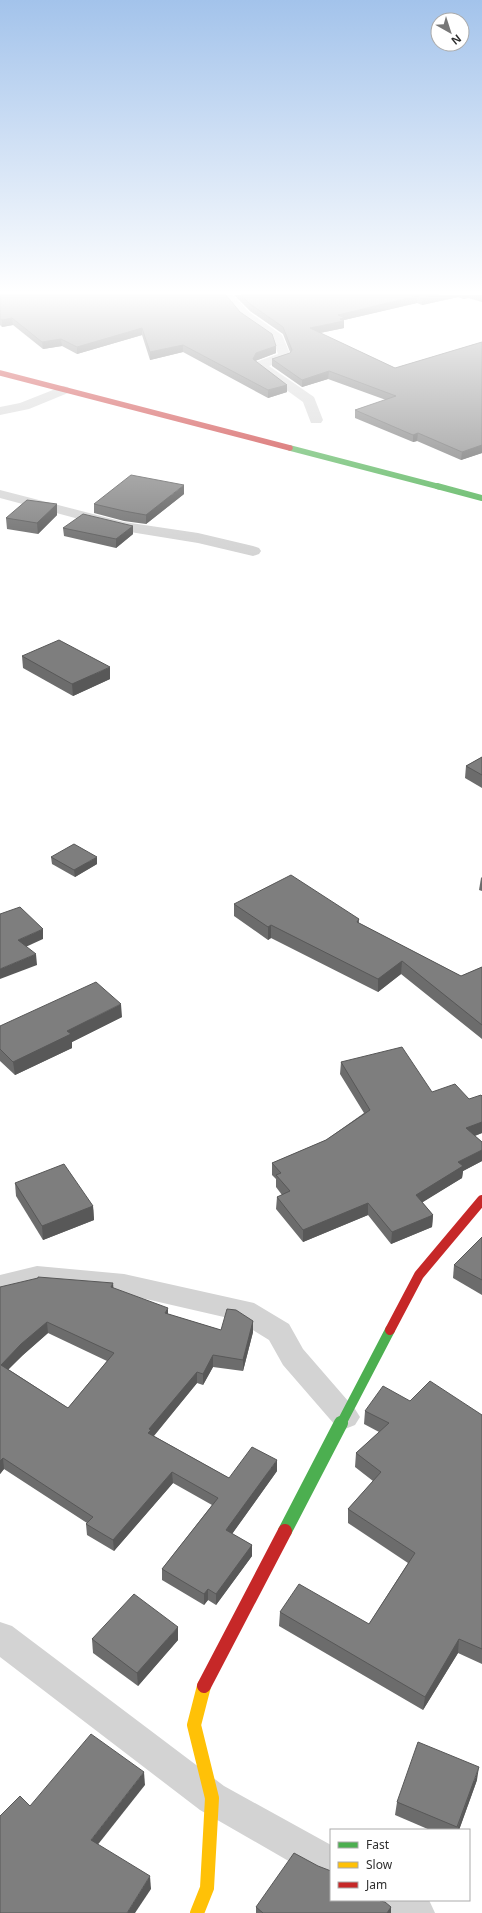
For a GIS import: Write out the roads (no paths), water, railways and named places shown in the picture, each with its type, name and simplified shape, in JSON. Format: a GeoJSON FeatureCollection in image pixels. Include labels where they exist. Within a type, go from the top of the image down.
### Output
{"type":"FeatureCollection","features":[{"type":"Feature","properties":{"kind":"main road"},"geometry":{"type":"LineString","coordinates":[[42,384],[482,498]]}},
{"type":"Feature","properties":{"kind":"main road"},"geometry":{"type":"LineString","coordinates":[[75,384],[482,489]]}},
{"type":"Feature","properties":{"kind":"main road"},"geometry":{"type":"LineString","coordinates":[[197,1913],[206,1888],[212,1798],[194,1725],[204,1685],[419,1275],[482,1200]]}},
{"type":"Feature","properties":{"kind":"street"},"geometry":{"type":"LineString","coordinates":[[287,384],[309,400],[316,420]]}},
{"type":"Feature","properties":{"kind":"street"},"geometry":{"type":"LineString","coordinates":[[0,411],[24,406],[63,390]]}},
{"type":"Feature","properties":{"kind":"street"},"geometry":{"type":"LineString","coordinates":[[0,494],[124,526],[198,538],[253,551]]}},
{"type":"Feature","properties":{"kind":"street"},"geometry":{"type":"LineString","coordinates":[[0,1285],[37,1276],[124,1284],[244,1311],[278,1332],[293,1357],[345,1417]]}},
{"type":"Feature","properties":{"kind":"street"},"geometry":{"type":"LineString","coordinates":[[0,1637],[212,1798],[330,1864]]}},
{"type":"Feature","properties":{"kind":"street"},"geometry":{"type":"LineString","coordinates":[[395,1901],[416,1913]]}}]}
